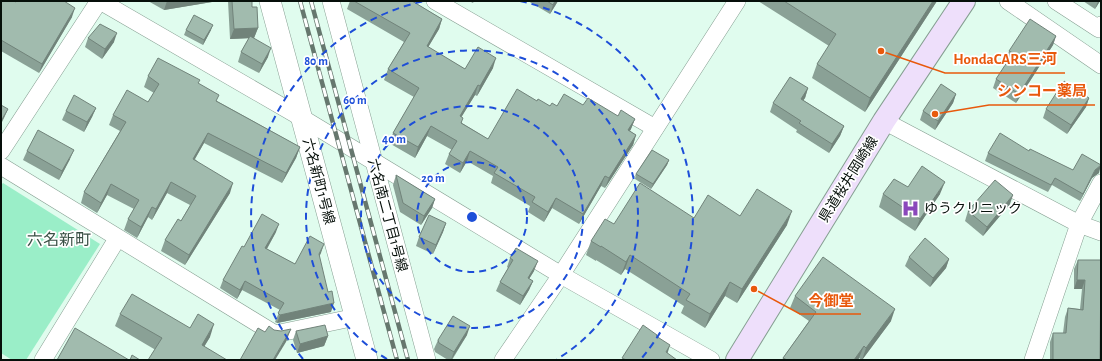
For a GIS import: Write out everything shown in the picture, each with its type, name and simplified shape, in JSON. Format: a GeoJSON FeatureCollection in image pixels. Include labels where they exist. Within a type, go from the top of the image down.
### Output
{"type":"FeatureCollection","features":[{"type":"Feature","properties":{"kind":"main road","name":"県道桜井岡崎線"},"geometry":{"type":"LineString","coordinates":[[737,360],[884,120],[964,1]]}},
{"type":"Feature","properties":{"kind":"street"},"geometry":{"type":"LineString","coordinates":[[1,151],[99,1],[302,118],[561,275],[711,360]]}},
{"type":"Feature","properties":{"kind":"street","name":"六名新町1号線"},"geometry":{"type":"LineString","coordinates":[[270,1],[367,360]]}},
{"type":"Feature","properties":{"kind":"street","name":"六名南二丁目1号線"},"geometry":{"type":"LineString","coordinates":[[331,1],[427,360]]}},
{"type":"Feature","properties":{"kind":"street"},"geometry":{"type":"LineString","coordinates":[[435,1],[655,128]]}},
{"type":"Feature","properties":{"kind":"street"},"geometry":{"type":"LineString","coordinates":[[503,360],[561,275],[737,1]]}},
{"type":"Feature","properties":{"kind":"street"},"geometry":{"type":"LineString","coordinates":[[1008,1],[1101,65]]}},
{"type":"Feature","properties":{"kind":"street"},"geometry":{"type":"LineString","coordinates":[[1056,1],[1099,29],[1101,26]]}},
{"type":"Feature","properties":{"kind":"street"},"geometry":{"type":"LineString","coordinates":[[884,120],[1079,224],[1101,232]]}},
{"type":"Feature","properties":{"kind":"street"},"geometry":{"type":"LineString","coordinates":[[1,166],[117,239],[275,334],[356,317]]}},
{"type":"Feature","properties":{"kind":"street"},"geometry":{"type":"LineString","coordinates":[[1033,360],[1079,224],[1101,183]]}},
{"type":"Feature","properties":{"kind":"street"},"geometry":{"type":"LineString","coordinates":[[42,360],[117,239]]}},
{"type":"Feature","properties":{"kind":"green space"},"geometry":{"type":"Polygon","coordinates":[[[3,183],[100,244],[26,360],[12,360],[1,353],[1,185],[3,183]]]}},
{"type":"Feature","properties":{"kind":"building"},"geometry":{"type":"Polygon","coordinates":[[[1,1],[64,1],[75,8],[42,64],[1,40],[1,1]]]}},
{"type":"Feature","properties":{"kind":"building"},"geometry":{"type":"Polygon","coordinates":[[[232,1],[252,1],[252,7],[257,7],[258,28],[234,29],[232,1]]]}},
{"type":"Feature","properties":{"kind":"building"},"geometry":{"type":"Polygon","coordinates":[[[354,1],[412,1],[442,19],[427,46],[465,69],[478,47],[496,58],[460,116],[463,118],[461,123],[488,139],[517,89],[537,101],[538,99],[550,106],[552,103],[557,106],[564,94],[583,105],[588,98],[618,116],[621,110],[635,119],[628,130],[636,135],[609,178],[605,176],[583,214],[556,198],[548,212],[532,202],[535,197],[494,173],[498,167],[470,151],[463,163],[449,154],[457,141],[431,126],[418,147],[393,133],[419,88],[388,69],[410,33],[354,1]]]}},
{"type":"Feature","properties":{"kind":"building"},"geometry":{"type":"Polygon","coordinates":[[[547,1],[555,1],[553,5],[547,1]]]}},
{"type":"Feature","properties":{"kind":"building"},"geometry":{"type":"Polygon","coordinates":[[[784,1],[933,1],[870,98],[817,64],[836,34],[784,1]]]}},
{"type":"Feature","properties":{"kind":"building"},"geometry":{"type":"Polygon","coordinates":[[[194,15],[213,25],[204,40],[186,30],[194,15]]]}},
{"type":"Feature","properties":{"kind":"building"},"geometry":{"type":"Polygon","coordinates":[[[1030,19],[1056,36],[1019,94],[996,79],[1013,53],[1009,51],[1030,19]]]}},
{"type":"Feature","properties":{"kind":"building"},"geometry":{"type":"Polygon","coordinates":[[[100,24],[117,33],[105,49],[88,38],[100,24]]]}},
{"type":"Feature","properties":{"kind":"building"},"geometry":{"type":"Polygon","coordinates":[[[250,36],[271,48],[262,64],[241,52],[250,36]]]}},
{"type":"Feature","properties":{"kind":"building"},"geometry":{"type":"Polygon","coordinates":[[[158,58],[200,80],[198,83],[219,95],[216,101],[300,147],[286,173],[208,133],[193,159],[233,183],[189,255],[165,240],[178,219],[181,221],[196,196],[171,182],[156,209],[152,207],[141,227],[128,219],[139,200],[111,184],[101,203],[84,192],[126,122],[113,115],[127,90],[148,102],[159,84],[148,76],[158,58]]]}},
{"type":"Feature","properties":{"kind":"building"},"geometry":{"type":"Polygon","coordinates":[[[790,77],[808,88],[801,99],[844,126],[832,144],[799,123],[801,121],[773,103],[790,77]]]}},
{"type":"Feature","properties":{"kind":"building"},"geometry":{"type":"Polygon","coordinates":[[[1064,81],[1089,98],[1071,125],[1046,109],[1064,81]]]}},
{"type":"Feature","properties":{"kind":"building"},"geometry":{"type":"Polygon","coordinates":[[[941,84],[956,94],[938,121],[923,111],[941,84]]]}},
{"type":"Feature","properties":{"kind":"building"},"geometry":{"type":"Polygon","coordinates":[[[74,95],[96,108],[87,122],[66,111],[74,95]]]}},
{"type":"Feature","properties":{"kind":"building"},"geometry":{"type":"Polygon","coordinates":[[[1,105],[8,109],[1,121],[1,105]]]}},
{"type":"Feature","properties":{"kind":"building"},"geometry":{"type":"Polygon","coordinates":[[[38,130],[74,150],[62,171],[27,151],[38,130]]]}},
{"type":"Feature","properties":{"kind":"building"},"geometry":{"type":"Polygon","coordinates":[[[1000,133],[1029,151],[1030,149],[1073,170],[1082,154],[1101,165],[1095,170],[1083,194],[1055,178],[1051,185],[988,153],[1000,133]]]}},
{"type":"Feature","properties":{"kind":"building"},"geometry":{"type":"Polygon","coordinates":[[[652,150],[669,160],[653,184],[636,174],[652,150]]]}},
{"type":"Feature","properties":{"kind":"building"},"geometry":{"type":"Polygon","coordinates":[[[922,166],[945,182],[920,219],[883,194],[894,179],[908,187],[922,166]]]}},
{"type":"Feature","properties":{"kind":"building"},"geometry":{"type":"Polygon","coordinates":[[[396,175],[435,199],[424,216],[403,203],[396,175]]]}},
{"type":"Feature","properties":{"kind":"building"},"geometry":{"type":"Polygon","coordinates":[[[995,180],[1013,195],[987,227],[968,211],[995,180]]]}},
{"type":"Feature","properties":{"kind":"building"},"geometry":{"type":"Polygon","coordinates":[[[640,183],[694,218],[708,195],[740,216],[757,189],[792,211],[742,289],[730,282],[710,314],[686,300],[690,294],[630,255],[626,262],[591,241],[605,219],[614,224],[640,183]]]}},
{"type":"Feature","properties":{"kind":"building"},"geometry":{"type":"Polygon","coordinates":[[[262,214],[279,224],[265,248],[295,264],[310,236],[324,244],[319,254],[328,292],[332,291],[334,303],[280,315],[278,313],[284,303],[245,281],[240,290],[223,280],[242,246],[244,247],[262,214]]]}},
{"type":"Feature","properties":{"kind":"building"},"geometry":{"type":"Polygon","coordinates":[[[429,215],[446,223],[436,245],[419,237],[429,215]]]}},
{"type":"Feature","properties":{"kind":"building"},"geometry":{"type":"Polygon","coordinates":[[[925,238],[949,259],[933,278],[909,257],[925,238]]]}},
{"type":"Feature","properties":{"kind":"building"},"geometry":{"type":"Polygon","coordinates":[[[516,248],[538,261],[528,278],[533,281],[523,296],[500,282],[513,260],[510,258],[516,248]]]}},
{"type":"Feature","properties":{"kind":"building"},"geometry":{"type":"Polygon","coordinates":[[[823,257],[895,309],[866,348],[864,346],[854,360],[787,360],[783,358],[816,312],[795,296],[823,257]]]}},
{"type":"Feature","properties":{"kind":"building"},"geometry":{"type":"Polygon","coordinates":[[[1078,260],[1101,260],[1100,360],[1053,360],[1053,333],[1066,333],[1068,308],[1083,310],[1085,280],[1077,280],[1078,260]]]}},
{"type":"Feature","properties":{"kind":"building"},"geometry":{"type":"Polygon","coordinates":[[[132,294],[190,328],[198,314],[214,324],[202,345],[227,360],[148,360],[162,338],[120,314],[132,294]]]}},
{"type":"Feature","properties":{"kind":"building"},"geometry":{"type":"Polygon","coordinates":[[[453,316],[470,326],[454,352],[439,343],[438,340],[453,316]]]}},
{"type":"Feature","properties":{"kind":"building"},"geometry":{"type":"Polygon","coordinates":[[[325,325],[328,336],[300,344],[296,331],[325,325]]]}},
{"type":"Feature","properties":{"kind":"building"},"geometry":{"type":"Polygon","coordinates":[[[643,325],[670,345],[666,352],[677,360],[626,360],[622,358],[643,325]]]}},
{"type":"Feature","properties":{"kind":"building"},"geometry":{"type":"Polygon","coordinates":[[[269,326],[274,330],[281,331],[291,329],[273,360],[240,360],[258,328],[265,332],[269,326]]]}},
{"type":"Feature","properties":{"kind":"building"},"geometry":{"type":"Polygon","coordinates":[[[75,328],[129,360],[57,360],[75,328]]]}},
{"type":"Feature","properties":{"kind":"building"},"geometry":{"type":"Polygon","coordinates":[[[132,355],[140,360],[130,360],[132,355]]]}},
{"type":"Feature","properties":{"kind":"railway"},"geometry":{"type":"LineString","coordinates":[[300,1],[397,360]]}},
{"type":"Feature","properties":{"kind":"railway"},"geometry":{"type":"LineString","coordinates":[[311,1],[408,360]]}},
{"type":"Feature","properties":{"kind":"place","name":"HondaCARS三河"},"geometry":{"type":"Point","coordinates":[881,51]}},
{"type":"Feature","properties":{"kind":"place","name":"シンコー薬局"},"geometry":{"type":"Point","coordinates":[935,114]}},
{"type":"Feature","properties":{"kind":"place","name":"ゆうクリニック"},"geometry":{"type":"Point","coordinates":[911,208]}},
{"type":"Feature","properties":{"kind":"place","name":"今御堂"},"geometry":{"type":"Point","coordinates":[754,289]}},
{"type":"Feature","properties":{"kind":"district","name":"六名新町"},"geometry":{"type":"Point","coordinates":[59,239]}}]}
